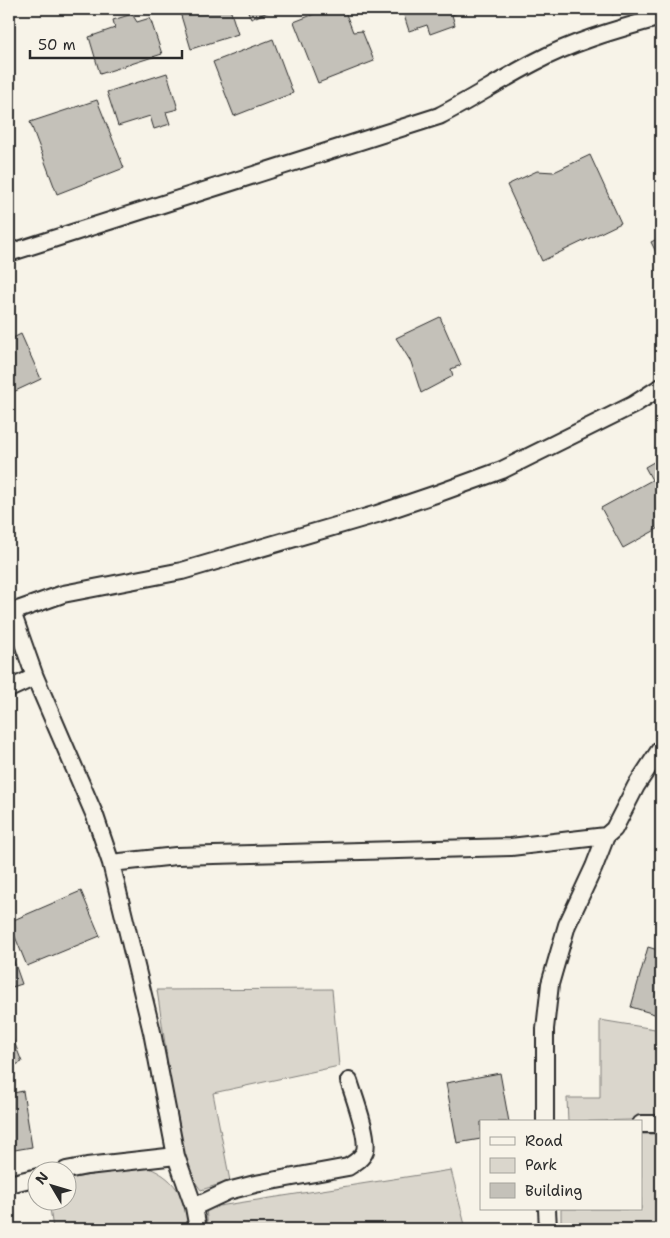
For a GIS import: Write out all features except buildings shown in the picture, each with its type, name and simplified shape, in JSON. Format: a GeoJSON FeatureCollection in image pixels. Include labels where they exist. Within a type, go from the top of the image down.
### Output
{"type":"FeatureCollection","features":[{"type":"Feature","properties":{"kind":"street"},"geometry":{"type":"LineString","coordinates":[[9,253],[438,116],[556,52],[661,17]]}},
{"type":"Feature","properties":{"kind":"street"},"geometry":{"type":"LineString","coordinates":[[198,1229],[194,1207],[176,1156],[152,1032],[111,863],[95,816],[35,677],[10,610],[63,594],[182,570],[377,514],[439,494],[502,470],[625,409],[661,387]]}},
{"type":"Feature","properties":{"kind":"street"},"geometry":{"type":"LineString","coordinates":[[9,689],[35,677]]}},
{"type":"Feature","properties":{"kind":"street"},"geometry":{"type":"LineString","coordinates":[[545,1120],[545,1029],[550,984],[567,925],[594,868],[606,836],[614,829],[636,786],[661,748]]}},
{"type":"Feature","properties":{"kind":"street"},"geometry":{"type":"LineString","coordinates":[[111,863],[176,856],[353,850],[414,852],[511,847],[606,836]]}},
{"type":"Feature","properties":{"kind":"street"},"geometry":{"type":"LineString","coordinates":[[194,1207],[228,1191],[255,1184],[348,1168],[357,1162],[365,1151],[364,1138],[350,1081]]}},
{"type":"Feature","properties":{"kind":"street"},"geometry":{"type":"LineString","coordinates":[[642,1124],[661,1124]]}},
{"type":"Feature","properties":{"kind":"street"},"geometry":{"type":"LineString","coordinates":[[78,1168],[176,1156]]}},
{"type":"Feature","properties":{"kind":"street"},"geometry":{"type":"LineString","coordinates":[[9,1184],[28,1179]]}},
{"type":"Feature","properties":{"kind":"street"},"geometry":{"type":"LineString","coordinates":[[547,1210],[548,1229]]}},
{"type":"Feature","properties":{"kind":"green space"},"geometry":{"type":"Polygon","coordinates":[[[332,989],[339,1066],[213,1093],[230,1181],[201,1190],[188,1173],[181,1151],[157,990],[332,989]]]}},
{"type":"Feature","properties":{"kind":"green space"},"geometry":{"type":"Polygon","coordinates":[[[600,1020],[661,1030],[661,1119],[568,1120],[567,1098],[600,1098],[600,1020]]]}},
{"type":"Feature","properties":{"kind":"green space"},"geometry":{"type":"Polygon","coordinates":[[[642,1134],[661,1134],[661,1229],[561,1229],[561,1210],[642,1210],[642,1134]]]}},
{"type":"Feature","properties":{"kind":"green space"},"geometry":{"type":"Polygon","coordinates":[[[143,1166],[154,1170],[163,1175],[177,1189],[186,1207],[190,1229],[53,1229],[50,1210],[78,1210],[78,1177],[143,1166]]]}},
{"type":"Feature","properties":{"kind":"green space"},"geometry":{"type":"Polygon","coordinates":[[[451,1170],[466,1229],[208,1229],[206,1208],[451,1170]]]}}]}
